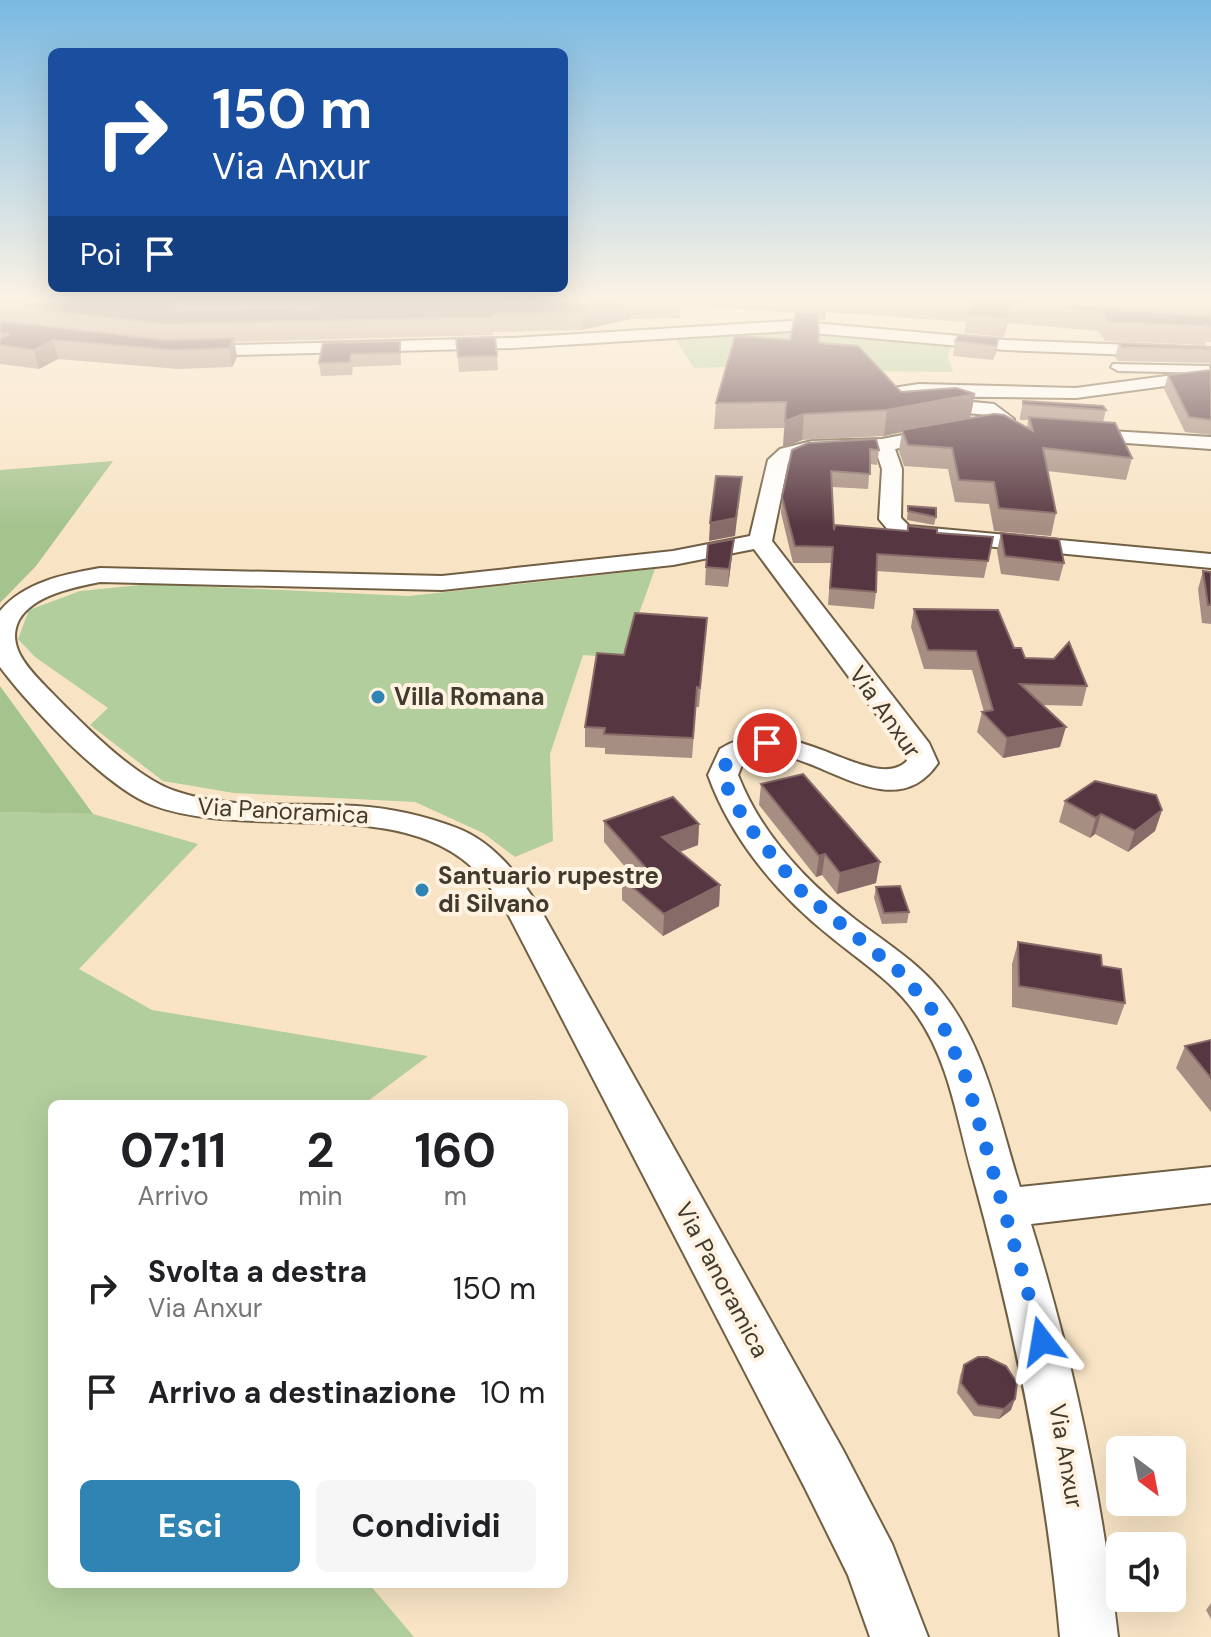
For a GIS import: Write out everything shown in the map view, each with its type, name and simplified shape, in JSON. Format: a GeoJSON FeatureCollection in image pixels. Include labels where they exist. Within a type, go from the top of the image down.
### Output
{"type":"FeatureCollection","features":[{"type":"Feature","properties":{"kind":"street"},"geometry":{"type":"LineString","coordinates":[[760,541],[780,457],[802,449],[884,445],[990,426],[1004,419],[990,409],[908,402],[897,399],[892,393],[911,389],[1076,393],[1168,374]]}},
{"type":"Feature","properties":{"kind":"street"},"geometry":{"type":"LineString","coordinates":[[990,426],[1018,430]]}},
{"type":"Feature","properties":{"kind":"street"},"geometry":{"type":"LineString","coordinates":[[1057,434],[1211,443]]}},
{"type":"Feature","properties":{"kind":"street"},"geometry":{"type":"LineString","coordinates":[[884,445],[892,469],[890,519],[902,532],[1211,561]]}},
{"type":"Feature","properties":{"kind":"street","name":"Via Anxur"},"geometry":{"type":"LineString","coordinates":[[760,541],[918,749],[923,763],[913,775],[888,781],[787,747],[760,742],[731,755],[724,768],[725,782],[746,823],[791,880],[832,919],[901,973],[940,1019],[966,1078],[1029,1292],[1063,1432],[1078,1529],[1089,1637]]}},
{"type":"Feature","properties":{"kind":"street","name":"Via Panoramica"},"geometry":{"type":"LineString","coordinates":[[760,541],[696,555],[442,583],[100,575],[61,584],[21,604],[4,624],[3,645],[17,672],[124,775],[153,795],[197,808],[229,812],[356,813],[392,819],[452,838],[479,854],[496,870],[522,907],[824,1469],[872,1564],[899,1637]]}},
{"type":"Feature","properties":{"kind":"street"},"geometry":{"type":"LineString","coordinates":[[1004,1208],[1211,1185]]}},
{"type":"Feature","properties":{"kind":"green space"},"geometry":{"type":"Polygon","coordinates":[[[113,461],[36,566],[0,603],[0,470],[113,461]]]}},
{"type":"Feature","properties":{"kind":"green space"},"geometry":{"type":"Polygon","coordinates":[[[655,569],[623,658],[583,655],[550,754],[553,841],[515,857],[483,833],[415,802],[234,793],[163,781],[90,725],[108,708],[35,657],[18,639],[29,610],[80,591],[150,584],[409,596],[655,569]]]}},
{"type":"Feature","properties":{"kind":"green space"},"geometry":{"type":"Polygon","coordinates":[[[0,686],[93,814],[0,812],[0,686]]]}},
{"type":"Feature","properties":{"kind":"green space"},"geometry":{"type":"Polygon","coordinates":[[[0,812],[93,814],[198,844],[79,969],[152,1010],[428,1056],[369,1100],[48,1100],[48,1588],[372,1588],[414,1637],[0,1637],[0,812]]]}},
{"type":"Feature","properties":{"kind":"building"},"geometry":{"type":"Polygon","coordinates":[[[724,374],[885,374],[901,392],[956,388],[975,394],[887,410],[804,414],[785,421],[786,402],[716,403],[724,374]]]}},
{"type":"Feature","properties":{"kind":"building"},"geometry":{"type":"Polygon","coordinates":[[[1211,374],[1211,420],[1189,417],[1168,375],[1211,374]]]}},
{"type":"Feature","properties":{"kind":"building"},"geometry":{"type":"Polygon","coordinates":[[[1023,401],[1103,406],[1106,410],[1023,404],[1023,401]]]}},
{"type":"Feature","properties":{"kind":"building"},"geometry":{"type":"Polygon","coordinates":[[[994,414],[1004,415],[1033,431],[1029,417],[1115,423],[1132,458],[1043,448],[1056,513],[999,508],[994,482],[959,480],[952,448],[908,445],[902,430],[994,414]]]}},
{"type":"Feature","properties":{"kind":"building"},"geometry":{"type":"Polygon","coordinates":[[[876,439],[879,450],[870,449],[870,474],[831,471],[834,530],[835,525],[908,531],[908,526],[937,529],[937,533],[993,537],[988,561],[877,554],[876,592],[830,588],[833,547],[795,546],[782,497],[792,450],[808,443],[876,439]]]}},
{"type":"Feature","properties":{"kind":"building"},"geometry":{"type":"Polygon","coordinates":[[[716,476],[742,477],[736,518],[710,523],[716,476]]]}},
{"type":"Feature","properties":{"kind":"building"},"geometry":{"type":"Polygon","coordinates":[[[908,506],[936,508],[936,517],[908,511],[908,506]]]}},
{"type":"Feature","properties":{"kind":"building"},"geometry":{"type":"Polygon","coordinates":[[[1001,533],[1059,539],[1064,563],[1005,556],[1001,533]]]}},
{"type":"Feature","properties":{"kind":"building"},"geometry":{"type":"Polygon","coordinates":[[[734,539],[729,569],[706,567],[708,544],[734,539]]]}},
{"type":"Feature","properties":{"kind":"building"},"geometry":{"type":"Polygon","coordinates":[[[1203,571],[1211,572],[1211,605],[1208,605],[1203,571]]]}},
{"type":"Feature","properties":{"kind":"building"},"geometry":{"type":"Polygon","coordinates":[[[914,609],[998,610],[1014,648],[1021,648],[1025,658],[1054,659],[1069,642],[1087,686],[1020,684],[1066,727],[1007,738],[982,712],[993,710],[976,651],[928,650],[914,609]]]}},
{"type":"Feature","properties":{"kind":"building"},"geometry":{"type":"Polygon","coordinates":[[[635,613],[707,618],[693,738],[604,734],[605,728],[585,727],[597,653],[624,655],[635,613]]]}},
{"type":"Feature","properties":{"kind":"building"},"geometry":{"type":"Polygon","coordinates":[[[803,774],[880,862],[840,873],[825,854],[819,856],[761,784],[803,774]]]}},
{"type":"Feature","properties":{"kind":"building"},"geometry":{"type":"Polygon","coordinates":[[[1095,781],[1156,795],[1162,810],[1135,831],[1101,814],[1096,818],[1065,801],[1095,781]]]}},
{"type":"Feature","properties":{"kind":"building"},"geometry":{"type":"Polygon","coordinates":[[[673,797],[699,824],[662,837],[720,885],[664,914],[622,878],[645,867],[604,821],[673,797]]]}},
{"type":"Feature","properties":{"kind":"building"},"geometry":{"type":"Polygon","coordinates":[[[900,886],[909,912],[884,913],[876,887],[900,886]]]}},
{"type":"Feature","properties":{"kind":"building"},"geometry":{"type":"Polygon","coordinates":[[[1018,942],[1101,955],[1102,966],[1121,969],[1125,1003],[1019,986],[1018,942]]]}},
{"type":"Feature","properties":{"kind":"building"},"geometry":{"type":"Polygon","coordinates":[[[1211,1040],[1211,1078],[1185,1046],[1211,1040]]]}},
{"type":"Feature","properties":{"kind":"building"},"geometry":{"type":"Polygon","coordinates":[[[978,1357],[987,1357],[1006,1366],[1017,1383],[1015,1399],[1004,1409],[978,1405],[961,1383],[964,1365],[978,1357]]]}},
{"type":"Feature","properties":{"kind":"place","name":"Villa Romana"},"geometry":{"type":"Point","coordinates":[378,697]}},
{"type":"Feature","properties":{"kind":"place","name":"Santuario rupestre di Silvano"},"geometry":{"type":"Point","coordinates":[422,890]}},
{"type":"Feature","properties":{"kind":"route"},"geometry":{"type":"LineString","coordinates":[[767,743],[745,746],[727,759],[723,775],[738,811],[802,892],[901,973],[940,1019],[966,1078],[1042,1341]]}}]}
